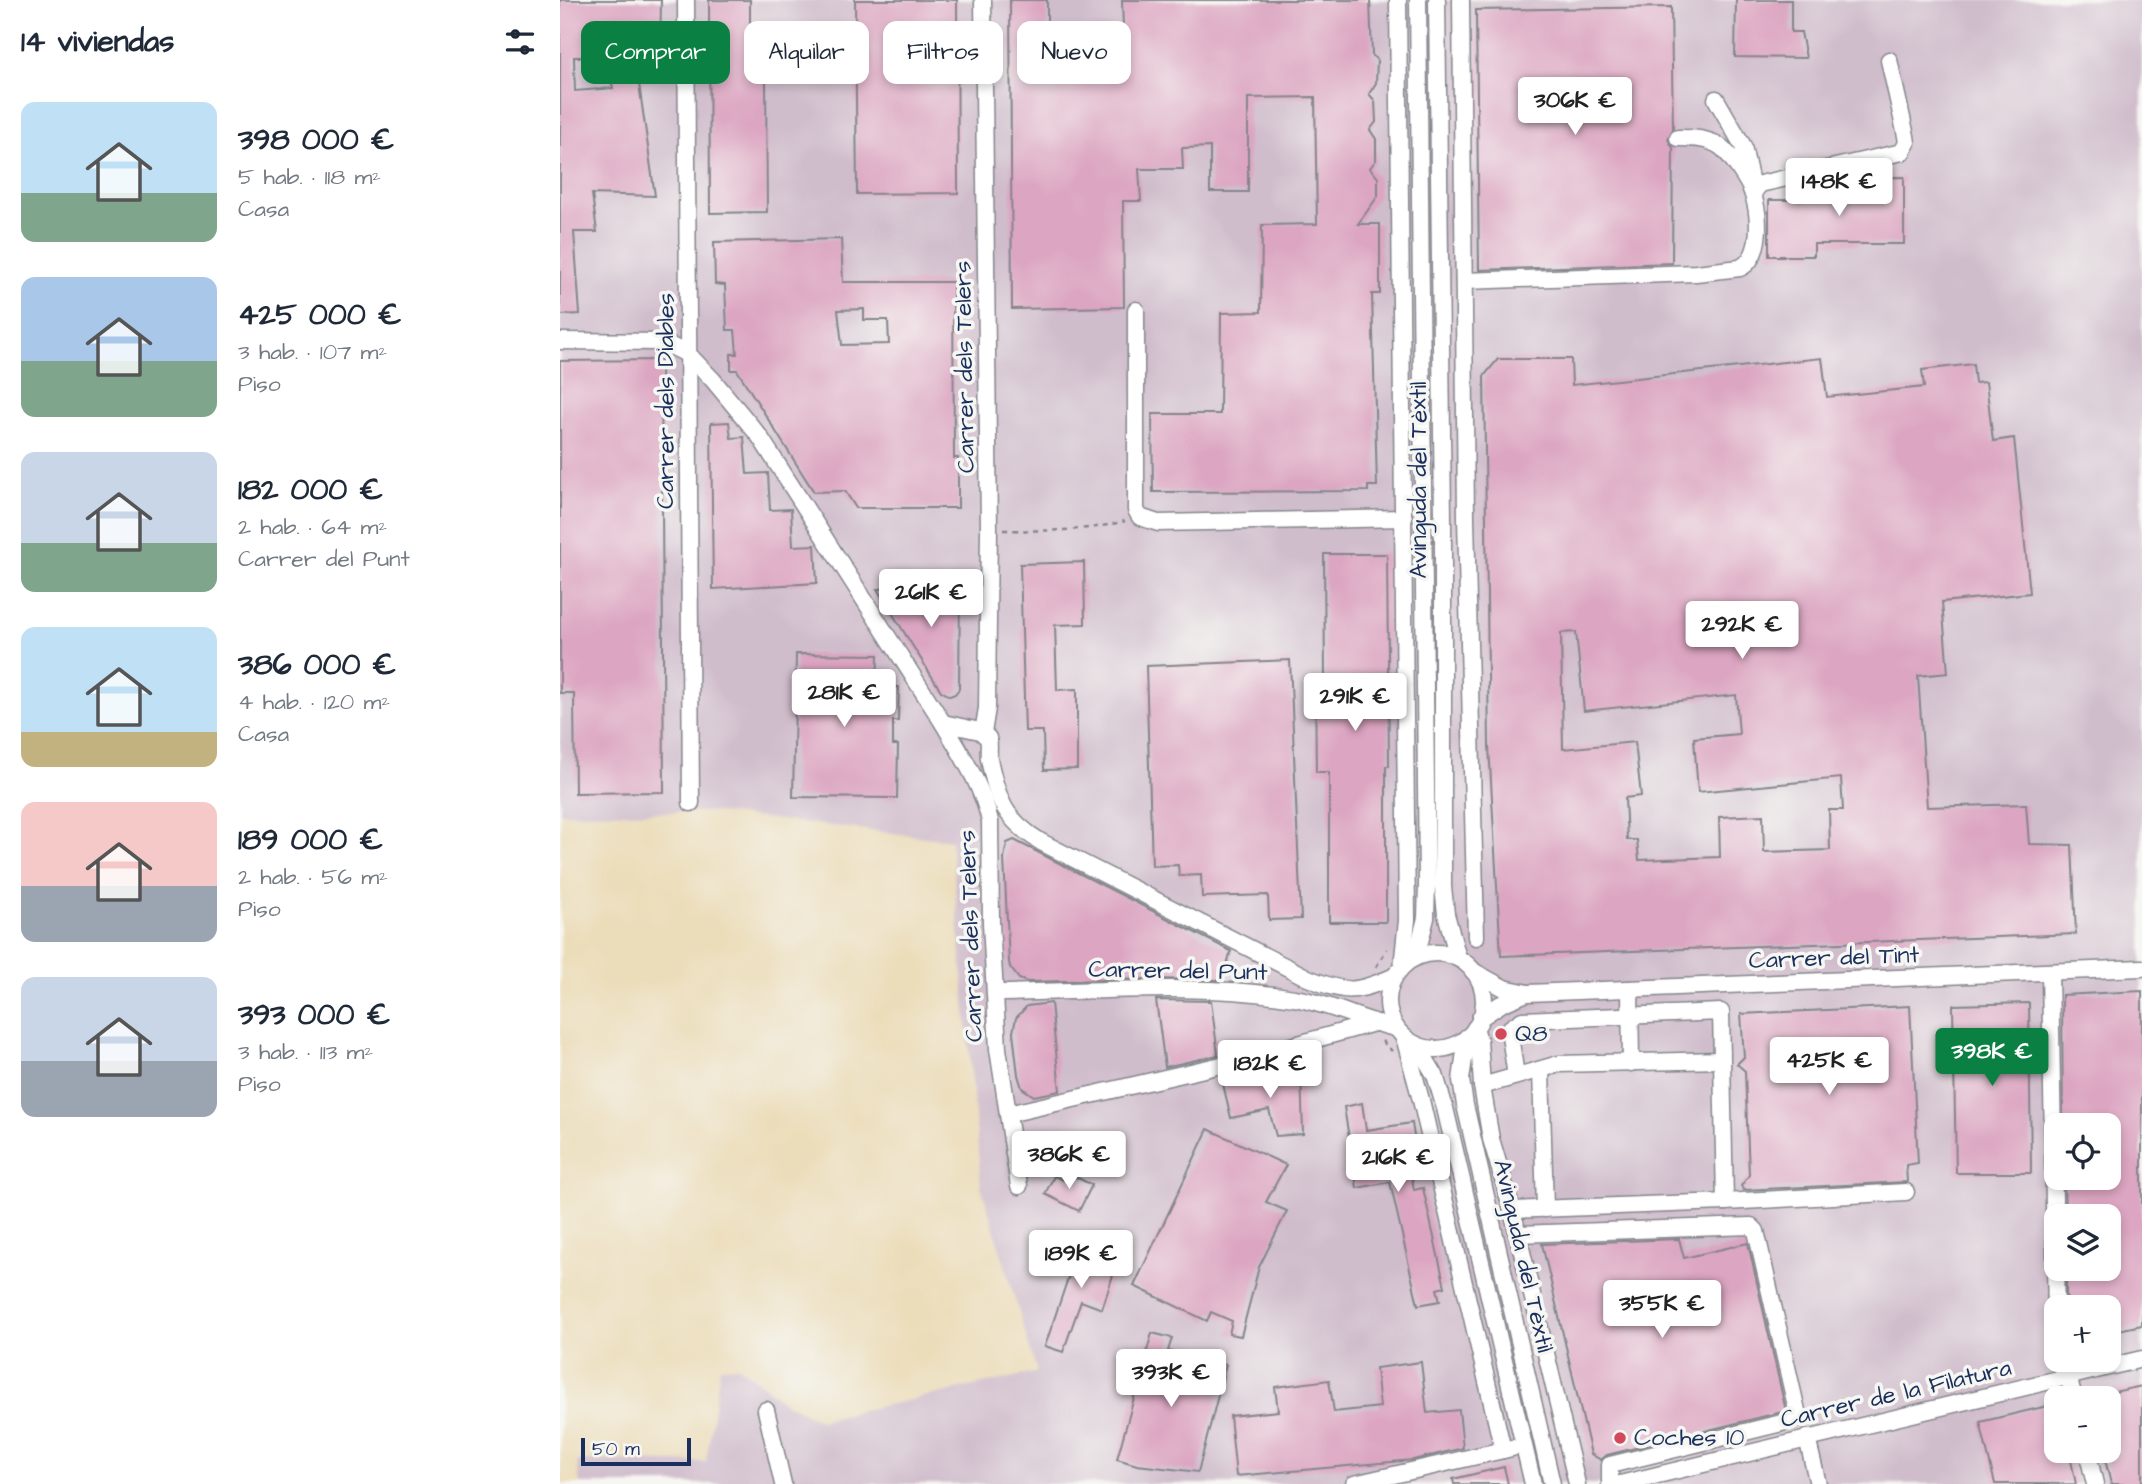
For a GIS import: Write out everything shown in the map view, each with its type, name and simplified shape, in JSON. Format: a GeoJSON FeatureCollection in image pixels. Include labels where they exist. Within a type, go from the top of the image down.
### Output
{"type":"FeatureCollection","features":[{"type":"Feature","properties":{"kind":"street","name":"Carrer dels Diables"},"geometry":{"type":"LineString","coordinates":[[686,0],[691,803]]}},
{"type":"Feature","properties":{"kind":"street","name":"Carrer dels Telers"},"geometry":{"type":"LineString","coordinates":[[976,731],[987,708],[989,529],[983,0]]}},
{"type":"Feature","properties":{"kind":"street"},"geometry":{"type":"LineString","coordinates":[[1398,0],[1407,920],[1404,967],[1390,989],[1388,1002],[1390,1016],[1406,1037],[1503,1450]]}},
{"type":"Feature","properties":{"kind":"street","name":"Avinguda del Tèxtil"},"geometry":{"type":"LineString","coordinates":[[1404,967],[1426,918],[1427,884],[1418,0]]}},
{"type":"Feature","properties":{"kind":"street","name":"Avinguda del Tèxtil"},"geometry":{"type":"LineString","coordinates":[[1437,0],[1443,518],[1443,887],[1446,914],[1458,958]]}},
{"type":"Feature","properties":{"kind":"street"},"geometry":{"type":"LineString","coordinates":[[1461,0],[1466,518],[1476,937]]}},
{"type":"Feature","properties":{"kind":"street"},"geometry":{"type":"LineString","coordinates":[[1753,193],[1760,184],[1902,152],[1906,136],[1889,60]]}},
{"type":"Feature","properties":{"kind":"street"},"geometry":{"type":"LineString","coordinates":[[1464,281],[1696,273],[1740,268],[1751,261],[1756,247],[1757,224],[1746,154],[1716,99]]}},
{"type":"Feature","properties":{"kind":"street"},"geometry":{"type":"LineString","coordinates":[[1678,138],[1704,140],[1722,148],[1753,193]]}},
{"type":"Feature","properties":{"kind":"street"},"geometry":{"type":"LineString","coordinates":[[1136,310],[1136,510],[1140,517],[1158,523],[1404,518]]}},
{"type":"Feature","properties":{"kind":"street"},"geometry":{"type":"LineString","coordinates":[[560,341],[648,340],[663,342],[689,355]]}},
{"type":"Feature","properties":{"kind":"street","name":"Carrer dels Telers"},"geometry":{"type":"LineString","coordinates":[[689,355],[721,388],[760,437],[962,754],[987,808],[992,845],[991,923],[998,1049],[1019,1186]]}},
{"type":"Feature","properties":{"kind":"street"},"geometry":{"type":"LineString","coordinates":[[1443,518],[1466,518]]}},
{"type":"Feature","properties":{"kind":"street"},"geometry":{"type":"LineString","coordinates":[[943,723],[976,731],[989,743],[988,753],[1000,800],[1021,830],[1308,978],[1346,990],[1368,988],[1404,967],[1437,953],[1458,958],[1474,971],[1504,988],[1528,993]]}},
{"type":"Feature","properties":{"kind":"street"},"geometry":{"type":"LineString","coordinates":[[976,731],[960,736],[962,754],[981,760],[988,753]]}},
{"type":"Feature","properties":{"kind":"street"},"geometry":{"type":"LineString","coordinates":[[992,845],[1004,831],[1021,830]]}},
{"type":"Feature","properties":{"kind":"street","name":"Carrer del Tint"},"geometry":{"type":"LineString","coordinates":[[1528,993],[2142,968]]}},
{"type":"Feature","properties":{"kind":"street"},"geometry":{"type":"LineString","coordinates":[[1474,971],[1483,994],[1483,1006],[1474,1028],[1479,1040],[1482,1086],[1491,1139],[1512,1210],[1577,1484]]}},
{"type":"Feature","properties":{"kind":"street"},"geometry":{"type":"LineString","coordinates":[[2050,972],[2056,1295]]}},
{"type":"Feature","properties":{"kind":"street"},"geometry":{"type":"LineString","coordinates":[[1630,989],[1632,1062]]}},
{"type":"Feature","properties":{"kind":"street","name":"Carrer del Punt"},"geometry":{"type":"LineString","coordinates":[[996,993],[1226,991],[1298,998],[1374,1023],[1406,1037]]}},
{"type":"Feature","properties":{"kind":"street"},"geometry":{"type":"LineString","coordinates":[[1406,1037],[1430,1048],[1456,1044],[1501,1004],[1528,993]]}},
{"type":"Feature","properties":{"kind":"street"},"geometry":{"type":"LineString","coordinates":[[1516,1076],[1509,1029],[1522,1020],[1721,1013],[1725,1202]]}},
{"type":"Feature","properties":{"kind":"street"},"geometry":{"type":"LineString","coordinates":[[1008,1114],[1226,1064],[1374,1023]]}},
{"type":"Feature","properties":{"kind":"street","name":"Avinguda del Tèxtil"},"geometry":{"type":"LineString","coordinates":[[1474,1028],[1461,1080],[1465,1105],[1550,1479]]}},
{"type":"Feature","properties":{"kind":"street","name":"Avinguda del Tèxtil"},"geometry":{"type":"LineString","coordinates":[[1406,1037],[1435,1075],[1445,1108],[1533,1484]]}},
{"type":"Feature","properties":{"kind":"street"},"geometry":{"type":"LineString","coordinates":[[1482,1086],[1559,1065],[1721,1060]]}},
{"type":"Feature","properties":{"kind":"street"},"geometry":{"type":"LineString","coordinates":[[1541,1070],[1545,1209]]}},
{"type":"Feature","properties":{"kind":"street"},"geometry":{"type":"LineString","coordinates":[[1512,1210],[1906,1192]]}},
{"type":"Feature","properties":{"kind":"street"},"geometry":{"type":"LineString","coordinates":[[1517,1234],[1751,1226],[1756,1231],[1798,1415],[1794,1420],[1610,1465],[1610,1484]]}},
{"type":"Feature","properties":{"kind":"street","name":"Carrer de la Filatura"},"geometry":{"type":"LineString","coordinates":[[1620,1484],[2142,1359]]}},
{"type":"Feature","properties":{"kind":"street"},"geometry":{"type":"LineString","coordinates":[[2067,1372],[2071,1386]]}},
{"type":"Feature","properties":{"kind":"street"},"geometry":{"type":"LineString","coordinates":[[765,1410],[783,1484]]}},
{"type":"Feature","properties":{"kind":"street"},"geometry":{"type":"LineString","coordinates":[[1807,1438],[1818,1484]]}},
{"type":"Feature","properties":{"kind":"street"},"geometry":{"type":"LineString","coordinates":[[1354,1484],[1524,1444]]}},
{"type":"Feature","properties":{"kind":"street"},"geometry":{"type":"LineString","coordinates":[[2090,1463],[2095,1484]]}},
{"type":"Feature","properties":{"kind":"street"},"geometry":{"type":"LineString","coordinates":[[1550,1479],[1564,1484]]}},
{"type":"Feature","properties":{"kind":"path"},"geometry":{"type":"LineString","coordinates":[[989,529],[1069,531],[1098,528],[1140,517]]}},
{"type":"Feature","properties":{"kind":"shaded area"},"geometry":{"type":"Polygon","coordinates":[[[560,0],[2142,0],[2142,1484],[580,1484],[577,1461],[706,1462],[720,1367],[738,1366],[784,1402],[819,1420],[1037,1372],[981,1186],[951,840],[711,812],[560,813],[560,0]]]}},
{"type":"Feature","properties":{"kind":"building"},"geometry":{"type":"Polygon","coordinates":[[[560,0],[661,0],[661,21],[581,21],[581,57],[574,57],[575,91],[613,88],[612,84],[639,84],[655,196],[592,194],[597,232],[574,232],[580,314],[560,315],[560,0]]]}},
{"type":"Feature","properties":{"kind":"building"},"geometry":{"type":"Polygon","coordinates":[[[709,0],[750,0],[750,21],[744,21],[744,84],[766,84],[767,212],[710,213],[709,84],[730,84],[730,21],[709,21],[709,0]]]}},
{"type":"Feature","properties":{"kind":"building"},"geometry":{"type":"Polygon","coordinates":[[[855,0],[957,0],[957,21],[883,21],[883,84],[957,84],[958,193],[857,194],[856,84],[869,84],[869,21],[855,21],[855,0]]]}},
{"type":"Feature","properties":{"kind":"building"},"geometry":{"type":"Polygon","coordinates":[[[1010,0],[1047,0],[1047,21],[1017,21],[1017,84],[1131,84],[1131,21],[1123,21],[1122,0],[1370,0],[1372,55],[1377,60],[1376,83],[1369,94],[1375,101],[1376,122],[1370,130],[1376,139],[1376,160],[1370,168],[1378,178],[1378,196],[1358,224],[1380,224],[1380,294],[1372,294],[1377,486],[1368,486],[1368,491],[1153,492],[1152,414],[1220,414],[1221,313],[1261,312],[1262,225],[1317,224],[1315,97],[1248,98],[1248,192],[1210,192],[1210,147],[1182,148],[1183,169],[1139,169],[1141,201],[1123,201],[1124,307],[1012,309],[1010,0]]]}},
{"type":"Feature","properties":{"kind":"building"},"geometry":{"type":"Polygon","coordinates":[[[1736,0],[1791,0],[1791,32],[1801,32],[1806,58],[1735,57],[1736,0]]]}},
{"type":"Feature","properties":{"kind":"building"},"geometry":{"type":"Polygon","coordinates":[[[1671,7],[1673,129],[1668,139],[1673,148],[1672,263],[1479,270],[1476,10],[1671,7]]]}},
{"type":"Feature","properties":{"kind":"building"},"geometry":{"type":"Polygon","coordinates":[[[1904,177],[1904,244],[1814,244],[1814,256],[1769,256],[1769,200],[1814,200],[1814,189],[1859,188],[1859,178],[1904,177]]]}},
{"type":"Feature","properties":{"kind":"building"},"geometry":{"type":"Polygon","coordinates":[[[841,239],[843,282],[953,282],[954,458],[958,458],[958,508],[856,508],[845,491],[814,492],[737,370],[731,370],[731,354],[737,354],[735,330],[727,330],[725,285],[715,284],[714,242],[841,239]],[[864,309],[838,310],[842,345],[889,344],[888,320],[864,320],[864,309]]]}},
{"type":"Feature","properties":{"kind":"building"},"geometry":{"type":"Polygon","coordinates":[[[1822,358],[1827,397],[1924,387],[1922,370],[1973,364],[1975,383],[1986,382],[1993,441],[2014,438],[2030,593],[1942,602],[1948,673],[1918,676],[1927,807],[2026,804],[2029,844],[2072,845],[2076,934],[1501,956],[1489,746],[1484,376],[1498,359],[1571,359],[1572,385],[1822,358]],[[1576,632],[1561,633],[1563,749],[1635,742],[1641,796],[1625,798],[1627,840],[1637,840],[1639,860],[1720,857],[1719,817],[1763,815],[1764,852],[1830,850],[1829,810],[1843,810],[1841,778],[1698,792],[1694,738],[1739,734],[1736,695],[1584,711],[1576,632]]]}},
{"type":"Feature","properties":{"kind":"building"},"geometry":{"type":"Polygon","coordinates":[[[661,360],[664,792],[575,793],[574,693],[560,693],[560,361],[661,360]]]}},
{"type":"Feature","properties":{"kind":"building"},"geometry":{"type":"Polygon","coordinates":[[[729,422],[731,438],[744,437],[747,474],[768,473],[770,510],[791,509],[793,546],[815,545],[817,583],[713,589],[711,423],[729,422]]]}},
{"type":"Feature","properties":{"kind":"building"},"geometry":{"type":"Polygon","coordinates":[[[1324,554],[1387,554],[1389,766],[1386,766],[1386,922],[1329,922],[1329,772],[1316,772],[1315,680],[1325,680],[1324,554]]]}},
{"type":"Feature","properties":{"kind":"building"},"geometry":{"type":"Polygon","coordinates":[[[1084,562],[1085,624],[1055,625],[1057,690],[1077,689],[1077,769],[1044,770],[1043,731],[1025,731],[1020,564],[1084,562]]]}},
{"type":"Feature","properties":{"kind":"building"},"geometry":{"type":"Polygon","coordinates":[[[960,587],[959,689],[950,696],[941,691],[877,589],[960,587]]]}},
{"type":"Feature","properties":{"kind":"building"},"geometry":{"type":"Polygon","coordinates":[[[796,654],[878,655],[877,687],[899,687],[898,721],[893,721],[893,745],[898,745],[897,798],[793,797],[796,654]]]}},
{"type":"Feature","properties":{"kind":"building"},"geometry":{"type":"Polygon","coordinates":[[[1290,660],[1301,919],[1269,920],[1268,895],[1202,897],[1201,875],[1179,876],[1178,865],[1152,866],[1146,666],[1290,660]]]}},
{"type":"Feature","properties":{"kind":"building"},"geometry":{"type":"Polygon","coordinates":[[[1014,840],[1231,951],[1222,980],[1027,982],[1019,979],[1009,962],[1004,858],[1007,843],[1014,840]]]}},
{"type":"Feature","properties":{"kind":"building"},"geometry":{"type":"Polygon","coordinates":[[[2142,991],[2142,1325],[2121,1329],[2121,1295],[2066,1295],[2066,1281],[2121,1281],[2121,1204],[2065,1204],[2064,1190],[2121,1190],[2121,1113],[2063,1113],[2062,995],[2142,991]]]}},
{"type":"Feature","properties":{"kind":"building"},"geometry":{"type":"Polygon","coordinates":[[[1156,1000],[1211,1001],[1218,1055],[1165,1067],[1156,1000]]]}},
{"type":"Feature","properties":{"kind":"building"},"geometry":{"type":"Polygon","coordinates":[[[1051,1003],[1060,1091],[1034,1096],[1022,1088],[1013,1032],[1016,1018],[1027,1006],[1051,1003]]]}},
{"type":"Feature","properties":{"kind":"building"},"geometry":{"type":"Polygon","coordinates":[[[2029,1003],[2031,1173],[1956,1173],[1953,1005],[2029,1003]]]}},
{"type":"Feature","properties":{"kind":"building"},"geometry":{"type":"Polygon","coordinates":[[[1910,1006],[1918,1163],[1906,1165],[1907,1182],[1744,1190],[1741,1186],[1749,1175],[1745,1071],[1737,1064],[1744,1057],[1741,1014],[1910,1006]]]}},
{"type":"Feature","properties":{"kind":"building"},"geometry":{"type":"Polygon","coordinates":[[[1295,1069],[1301,1073],[1303,1134],[1276,1136],[1269,1110],[1231,1118],[1223,1084],[1295,1069]]]}},
{"type":"Feature","properties":{"kind":"building"},"geometry":{"type":"Polygon","coordinates":[[[1362,1103],[1366,1130],[1412,1123],[1418,1164],[1410,1165],[1414,1190],[1423,1188],[1445,1287],[1437,1289],[1440,1301],[1418,1305],[1390,1182],[1357,1188],[1344,1107],[1362,1103]]]}},
{"type":"Feature","properties":{"kind":"building"},"geometry":{"type":"Polygon","coordinates":[[[1208,1129],[1286,1165],[1266,1202],[1287,1211],[1259,1267],[1241,1336],[1229,1334],[1232,1321],[1211,1312],[1207,1321],[1134,1286],[1208,1129]]]}},
{"type":"Feature","properties":{"kind":"building"},"geometry":{"type":"Polygon","coordinates":[[[1066,1172],[1092,1185],[1079,1211],[1045,1194],[1054,1176],[1063,1180],[1066,1172]]]}},
{"type":"Feature","properties":{"kind":"building"},"geometry":{"type":"Polygon","coordinates":[[[1083,1234],[1102,1240],[1095,1259],[1116,1266],[1102,1309],[1081,1301],[1063,1352],[1045,1346],[1083,1234]]]}},
{"type":"Feature","properties":{"kind":"building"},"geometry":{"type":"Polygon","coordinates":[[[1679,1239],[1684,1258],[1748,1243],[1786,1411],[1607,1455],[1601,1460],[1591,1454],[1542,1244],[1679,1239]]]}},
{"type":"Feature","properties":{"kind":"building"},"geometry":{"type":"Polygon","coordinates":[[[1152,1333],[1172,1338],[1168,1351],[1226,1365],[1198,1472],[1137,1465],[1117,1459],[1152,1333]]]}},
{"type":"Feature","properties":{"kind":"building"},"geometry":{"type":"Polygon","coordinates":[[[1421,1362],[1427,1413],[1459,1410],[1463,1448],[1413,1460],[1236,1476],[1230,1416],[1278,1411],[1275,1387],[1329,1380],[1334,1412],[1380,1407],[1376,1368],[1421,1362]]]}},
{"type":"Feature","properties":{"kind":"building"},"geometry":{"type":"Polygon","coordinates":[[[2142,1386],[2142,1484],[2111,1484],[2106,1463],[2121,1463],[2121,1390],[2142,1386]]]}},
{"type":"Feature","properties":{"kind":"building"},"geometry":{"type":"Polygon","coordinates":[[[2044,1407],[2044,1463],[2072,1463],[2076,1484],[1995,1484],[1980,1422],[2044,1407]]]}},
{"type":"Feature","properties":{"kind":"building"},"geometry":{"type":"Polygon","coordinates":[[[1504,1467],[1508,1484],[1454,1484],[1453,1479],[1504,1467]]]}},
{"type":"Feature","properties":{"kind":"place","name":"Q8"},"geometry":{"type":"Point","coordinates":[1501,1034]}},
{"type":"Feature","properties":{"kind":"place","name":"Coches 10"},"geometry":{"type":"Point","coordinates":[1620,1438]}}]}
